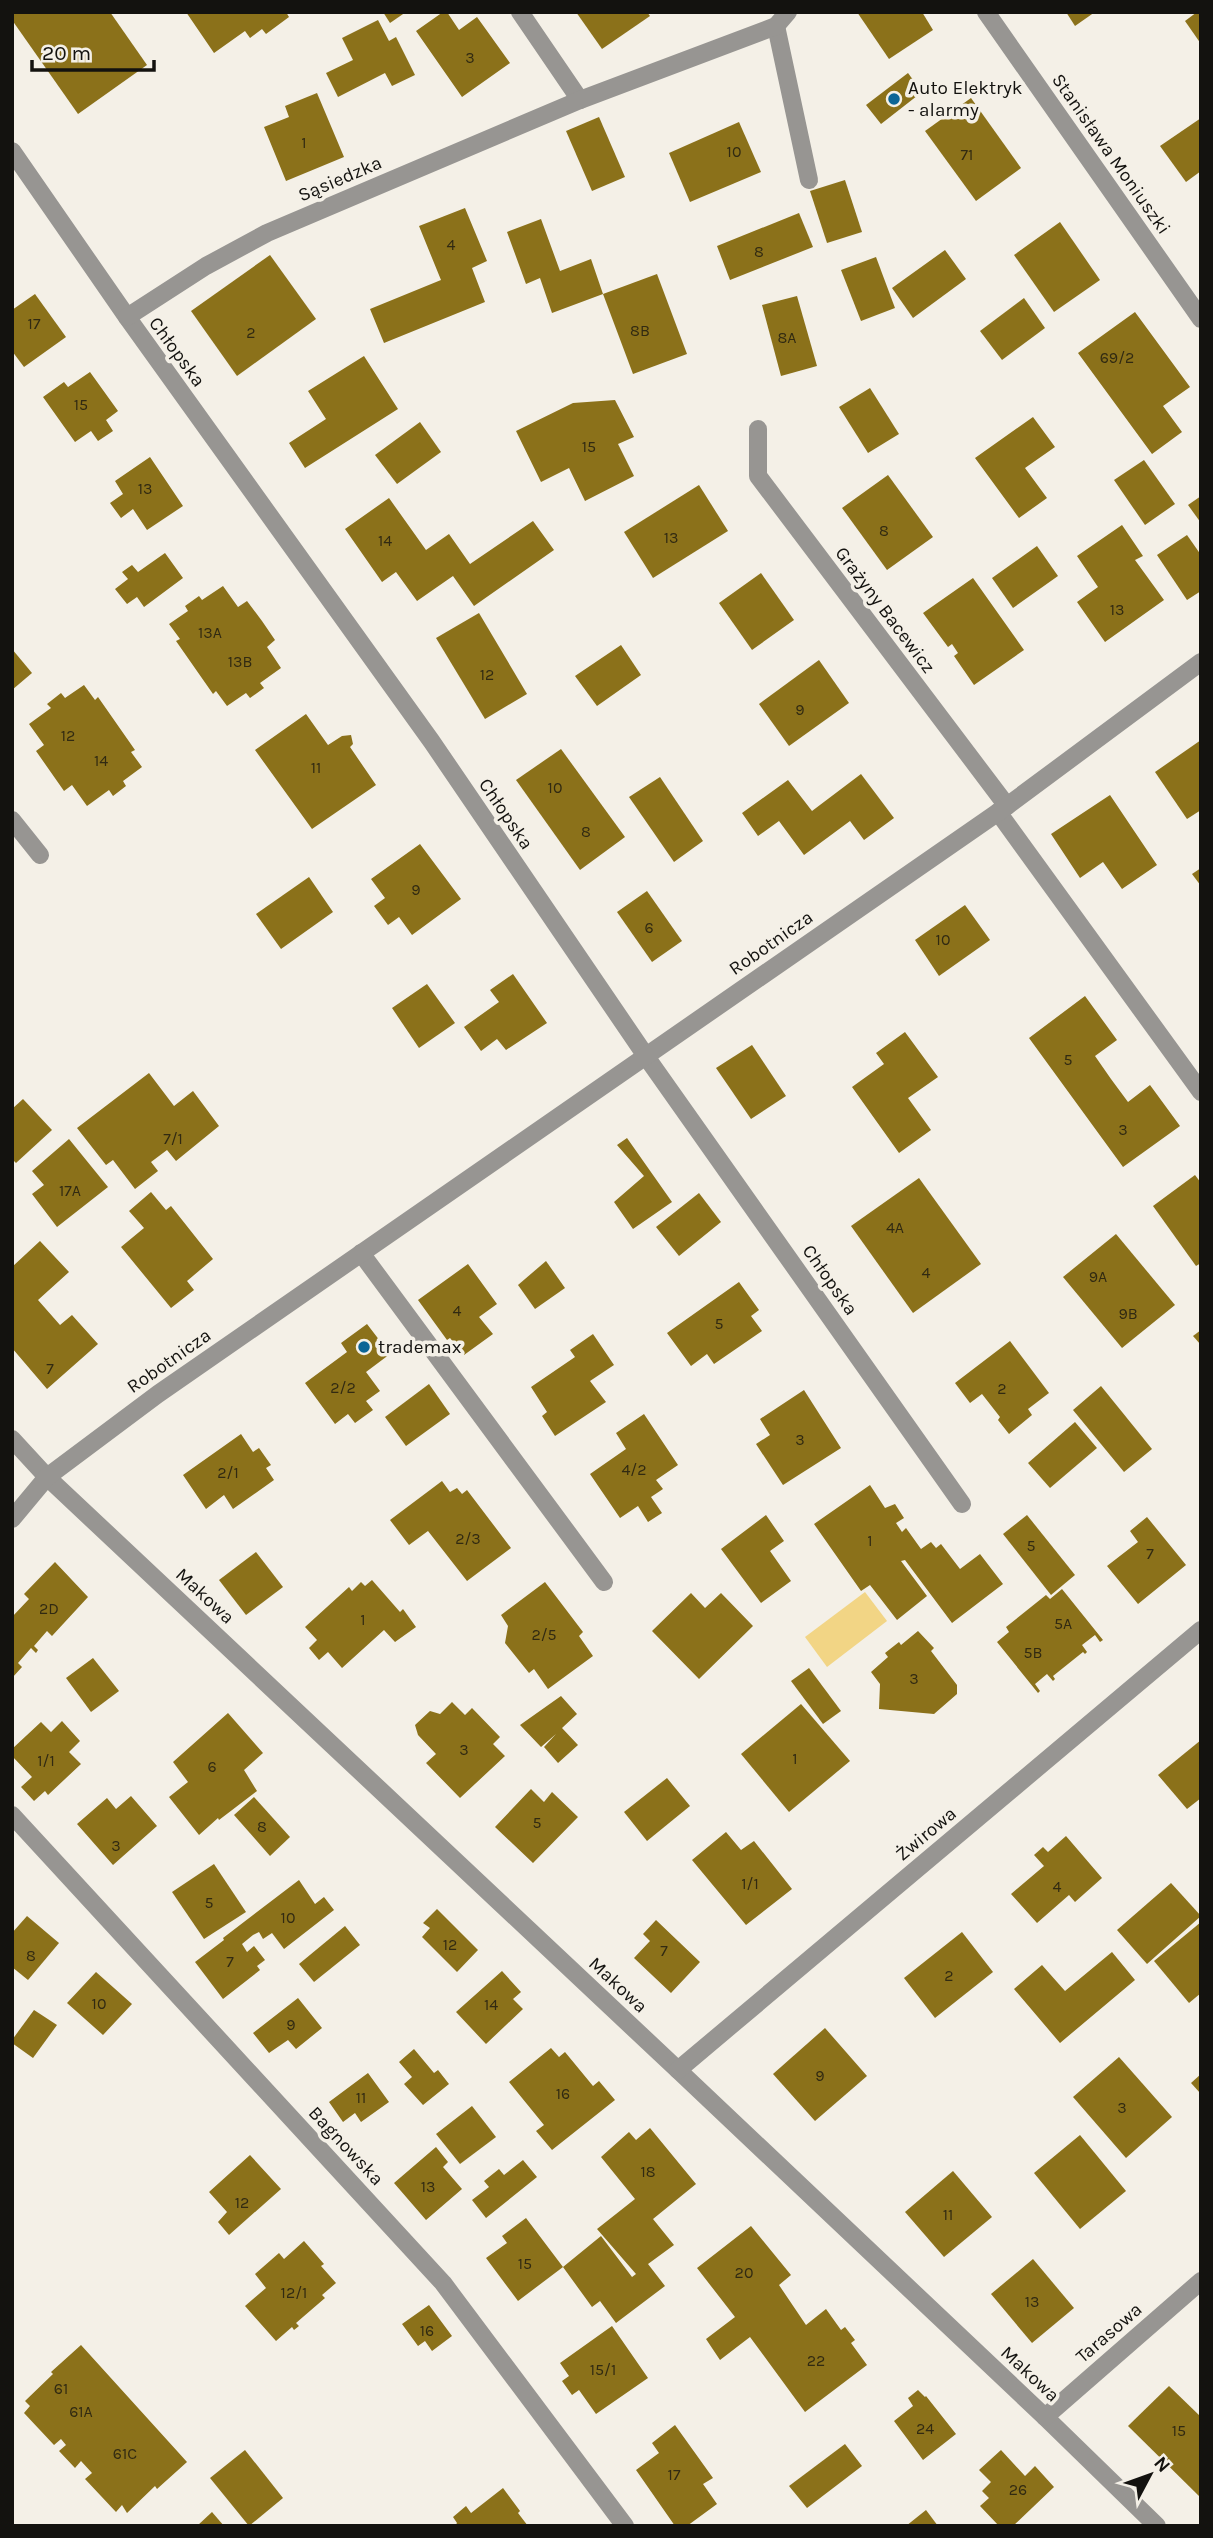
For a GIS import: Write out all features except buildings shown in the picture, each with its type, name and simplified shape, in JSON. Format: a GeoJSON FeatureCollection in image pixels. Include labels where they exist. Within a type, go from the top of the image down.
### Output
{"type":"FeatureCollection","features":[{"type":"Feature","properties":{"kind":"street"},"geometry":{"type":"LineString","coordinates":[[520,12],[580,100]]}},
{"type":"Feature","properties":{"kind":"street","name":"Stanisława Moniuszki"},"geometry":{"type":"LineString","coordinates":[[986,12],[1201,319]]}},
{"type":"Feature","properties":{"kind":"street"},"geometry":{"type":"LineString","coordinates":[[782,19],[809,180]]}},
{"type":"Feature","properties":{"kind":"street","name":"Sąsiedzka"},"geometry":{"type":"LineString","coordinates":[[127,317],[206,266],[267,233],[580,100],[782,19]]}},
{"type":"Feature","properties":{"kind":"street","name":"Chłopska"},"geometry":{"type":"LineString","coordinates":[[12,151],[127,317],[432,742],[646,1056],[962,1504]]}},
{"type":"Feature","properties":{"kind":"street","name":"Grażyny Bacewicz"},"geometry":{"type":"LineString","coordinates":[[758,429],[758,476],[1003,809],[1201,1093]]}},
{"type":"Feature","properties":{"kind":"street","name":"Robotnicza"},"geometry":{"type":"LineString","coordinates":[[12,1519],[47,1477],[158,1394],[1003,809],[1201,662]]}},
{"type":"Feature","properties":{"kind":"street"},"geometry":{"type":"LineString","coordinates":[[12,820],[40,855]]}},
{"type":"Feature","properties":{"kind":"street"},"geometry":{"type":"LineString","coordinates":[[362,1253],[604,1582]]}},
{"type":"Feature","properties":{"kind":"street","name":"Makowa"},"geometry":{"type":"LineString","coordinates":[[12,1439],[47,1477],[678,2070],[1157,2526]]}},
{"type":"Feature","properties":{"kind":"street","name":"Żwirowa"},"geometry":{"type":"LineString","coordinates":[[678,2070],[1201,1630]]}},
{"type":"Feature","properties":{"kind":"street","name":"Bagnowska"},"geometry":{"type":"LineString","coordinates":[[12,1815],[443,2283],[625,2526]]}},
{"type":"Feature","properties":{"kind":"street","name":"Tarasowa"},"geometry":{"type":"LineString","coordinates":[[1045,2417],[1201,2281]]}},
{"type":"Feature","properties":{"kind":"shaded area"},"geometry":{"type":"Polygon","coordinates":[[[865,1592],[887,1621],[827,1667],[805,1637],[865,1592]]]}},
{"type":"Feature","properties":{"kind":"place","name":"Auto Elektryk - alarmy"},"geometry":{"type":"Point","coordinates":[894,99]}},
{"type":"Feature","properties":{"kind":"place","name":"trademax"},"geometry":{"type":"Point","coordinates":[364,1347]}}]}
